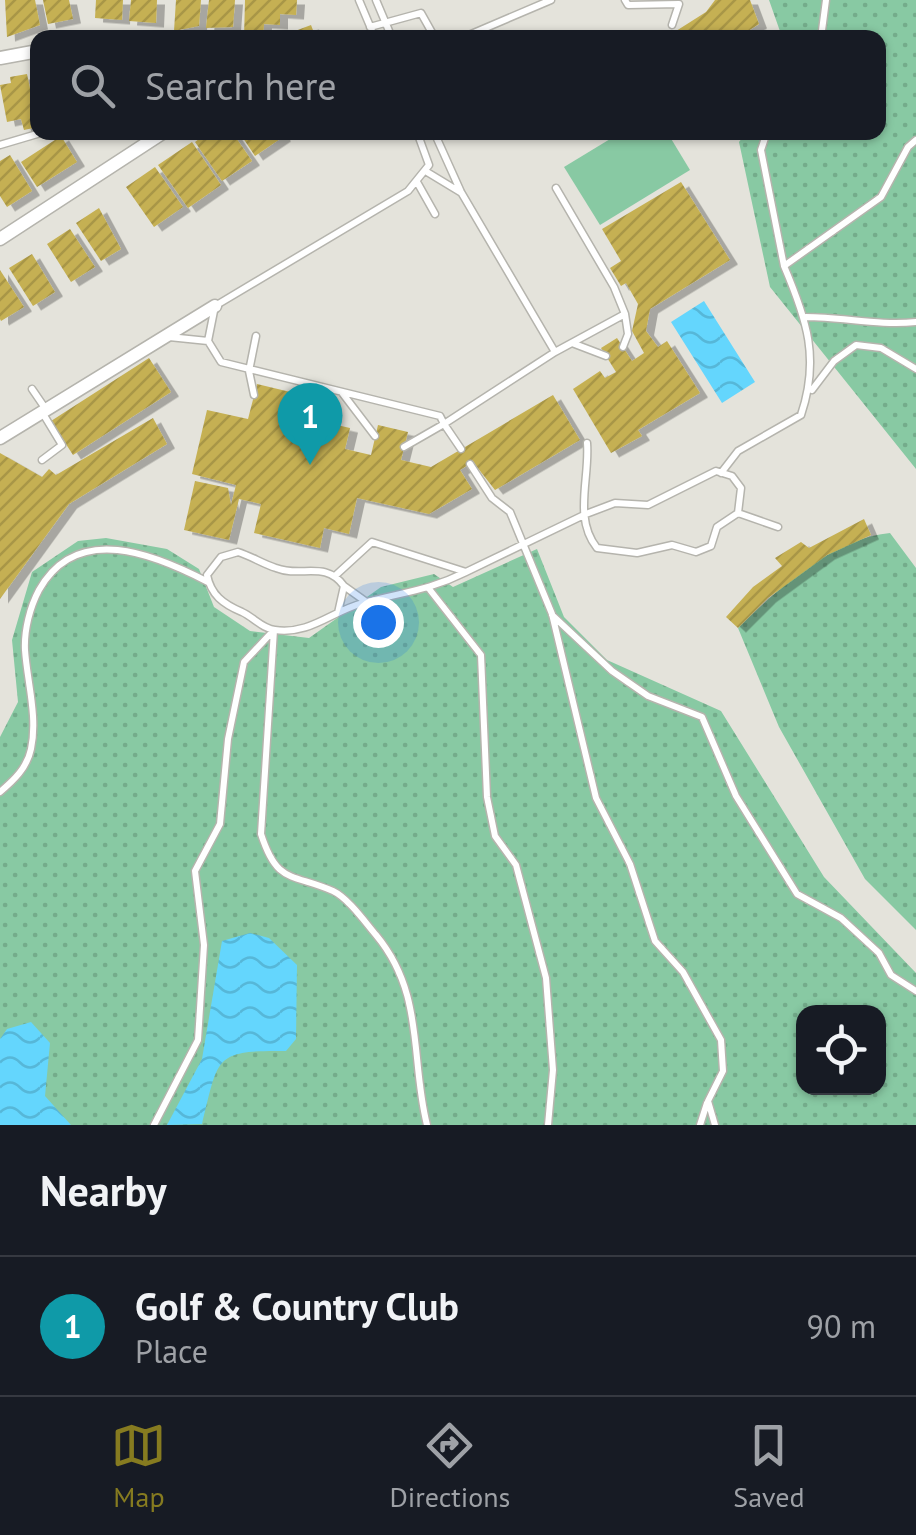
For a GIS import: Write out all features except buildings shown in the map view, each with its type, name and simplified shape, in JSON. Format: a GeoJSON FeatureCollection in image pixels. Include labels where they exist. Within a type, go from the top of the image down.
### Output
{"type":"FeatureCollection","features":[{"type":"Feature","properties":{"kind":"street"},"geometry":{"type":"LineString","coordinates":[[0,58],[30,52]]}},
{"type":"Feature","properties":{"kind":"street"},"geometry":{"type":"LineString","coordinates":[[0,238],[152,140]]}},
{"type":"Feature","properties":{"kind":"street"},"geometry":{"type":"LineString","coordinates":[[0,438],[215,306]]}},
{"type":"Feature","properties":{"kind":"lane"},"geometry":{"type":"LineString","coordinates":[[359,0],[371,30]]}},
{"type":"Feature","properties":{"kind":"lane"},"geometry":{"type":"LineString","coordinates":[[376,0],[389,30]]}},
{"type":"Feature","properties":{"kind":"lane"},"geometry":{"type":"LineString","coordinates":[[481,30],[551,0]]}},
{"type":"Feature","properties":{"kind":"lane"},"geometry":{"type":"LineString","coordinates":[[626,0],[628,5],[679,4],[672,25]]}},
{"type":"Feature","properties":{"kind":"lane"},"geometry":{"type":"LineString","coordinates":[[822,30],[826,0]]}},
{"type":"Feature","properties":{"kind":"lane"},"geometry":{"type":"LineString","coordinates":[[370,27],[421,12],[430,30]]}},
{"type":"Feature","properties":{"kind":"lane"},"geometry":{"type":"LineString","coordinates":[[0,145],[30,136]]}},
{"type":"Feature","properties":{"kind":"lane"},"geometry":{"type":"LineString","coordinates":[[421,140],[428,157],[427,172],[417,182],[215,306],[208,341],[221,362],[440,416],[461,449]]}},
{"type":"Feature","properties":{"kind":"lane"},"geometry":{"type":"LineString","coordinates":[[438,140],[461,192],[554,352]]}},
{"type":"Feature","properties":{"kind":"lane"},"geometry":{"type":"LineString","coordinates":[[722,473],[738,451],[801,415],[813,381],[806,318],[784,266],[760,150],[764,140]]}},
{"type":"Feature","properties":{"kind":"lane"},"geometry":{"type":"LineString","coordinates":[[784,266],[881,197],[908,146],[916,140]]}},
{"type":"Feature","properties":{"kind":"lane"},"geometry":{"type":"LineString","coordinates":[[427,172],[461,192]]}},
{"type":"Feature","properties":{"kind":"lane"},"geometry":{"type":"LineString","coordinates":[[417,182],[435,214]]}},
{"type":"Feature","properties":{"kind":"lane"},"geometry":{"type":"LineString","coordinates":[[556,188],[614,287],[628,334],[622,347]]}},
{"type":"Feature","properties":{"kind":"lane"},"geometry":{"type":"LineString","coordinates":[[404,447],[554,352],[625,314]]}},
{"type":"Feature","properties":{"kind":"lane"},"geometry":{"type":"LineString","coordinates":[[806,318],[848,317],[886,325],[916,322]]}},
{"type":"Feature","properties":{"kind":"lane"},"geometry":{"type":"LineString","coordinates":[[254,395],[249,370],[256,336]]}},
{"type":"Feature","properties":{"kind":"lane"},"geometry":{"type":"LineString","coordinates":[[163,337],[208,341]]}},
{"type":"Feature","properties":{"kind":"lane"},"geometry":{"type":"LineString","coordinates":[[572,343],[606,356]]}},
{"type":"Feature","properties":{"kind":"lane"},"geometry":{"type":"LineString","coordinates":[[806,399],[834,362],[856,345],[881,348],[916,368]]}},
{"type":"Feature","properties":{"kind":"lane"},"geometry":{"type":"LineString","coordinates":[[32,389],[62,445],[42,460]]}},
{"type":"Feature","properties":{"kind":"lane"},"geometry":{"type":"LineString","coordinates":[[305,402],[327,389]]}},
{"type":"Feature","properties":{"kind":"lane"},"geometry":{"type":"LineString","coordinates":[[342,392],[375,436]]}},
{"type":"Feature","properties":{"kind":"lane"},"geometry":{"type":"LineString","coordinates":[[0,792],[19,776],[31,749],[31,681],[25,648],[31,605],[47,576],[64,560],[97,548],[168,562],[208,583],[227,606],[274,630],[306,629],[366,602],[430,590],[586,514],[615,503],[648,505],[716,471],[732,476],[741,488],[738,512],[717,527],[712,546],[696,552],[672,546],[637,553],[597,548],[587,535],[586,514],[582,492],[588,444]]}},
{"type":"Feature","properties":{"kind":"lane"},"geometry":{"type":"LineString","coordinates":[[470,464],[492,498],[510,512],[552,614],[596,798],[630,864],[655,941],[683,972],[720,1040],[722,1071],[700,1125]]}},
{"type":"Feature","properties":{"kind":"lane"},"geometry":{"type":"LineString","coordinates":[[738,512],[778,528]]}},
{"type":"Feature","properties":{"kind":"lane"},"geometry":{"type":"LineString","coordinates":[[336,575],[372,542],[466,572]]}},
{"type":"Feature","properties":{"kind":"lane"},"geometry":{"type":"LineString","coordinates":[[208,583],[207,575],[222,557],[238,552],[278,570],[314,569],[336,575],[366,602]]}},
{"type":"Feature","properties":{"kind":"lane"},"geometry":{"type":"LineString","coordinates":[[338,613],[344,586]]}},
{"type":"Feature","properties":{"kind":"lane"},"geometry":{"type":"LineString","coordinates":[[430,590],[480,655],[487,796],[496,836],[516,865],[546,978],[553,1070],[548,1125]]}},
{"type":"Feature","properties":{"kind":"lane"},"geometry":{"type":"LineString","coordinates":[[552,614],[612,671],[648,696],[702,717],[736,796],[797,894],[841,918],[879,953],[891,976],[916,991]]}},
{"type":"Feature","properties":{"kind":"lane"},"geometry":{"type":"LineString","coordinates":[[154,1125],[198,1040],[204,945],[195,870],[220,824],[228,739],[244,662],[274,630]]}},
{"type":"Feature","properties":{"kind":"lane"},"geometry":{"type":"LineString","coordinates":[[274,630],[261,834],[270,862],[289,878],[337,893],[379,938],[407,987],[427,1125]]}},
{"type":"Feature","properties":{"kind":"lane"},"geometry":{"type":"LineString","coordinates":[[708,1102],[715,1125]]}},
{"type":"Feature","properties":{"kind":"green space"},"geometry":{"type":"Polygon","coordinates":[[[769,0],[916,0],[916,469],[770,287],[739,142],[886,140],[886,30],[780,30],[769,0]]]}},
{"type":"Feature","properties":{"kind":"green space"},"geometry":{"type":"Polygon","coordinates":[[[608,140],[672,140],[690,170],[600,225],[564,167],[608,140]]]}},
{"type":"Feature","properties":{"kind":"green space"},"geometry":{"type":"Polygon","coordinates":[[[890,533],[916,568],[916,930],[865,879],[779,727],[738,628],[789,582],[827,555],[868,537],[890,533]]]}},
{"type":"Feature","properties":{"kind":"green space"},"geometry":{"type":"Polygon","coordinates":[[[106,538],[167,549],[199,569],[214,607],[250,631],[309,638],[381,587],[434,574],[453,587],[537,549],[564,617],[607,660],[721,711],[824,877],[916,973],[916,1125],[0,1125],[0,737],[18,702],[12,640],[32,572],[78,541],[106,538]]]}},
{"type":"Feature","properties":{"kind":"water"},"geometry":{"type":"Polygon","coordinates":[[[704,301],[755,382],[722,403],[671,322],[704,301]]]}},
{"type":"Feature","properties":{"kind":"water"},"geometry":{"type":"Polygon","coordinates":[[[250,933],[269,938],[297,965],[296,1039],[286,1051],[244,1053],[223,1062],[212,1084],[202,1124],[167,1125],[202,1059],[222,941],[250,933]]]}},
{"type":"Feature","properties":{"kind":"water"},"geometry":{"type":"Polygon","coordinates":[[[31,1022],[50,1043],[45,1096],[71,1125],[0,1125],[0,1039],[7,1029],[31,1022]]]}},
{"type":"Feature","properties":{"kind":"place","name":"Golf & Country Club"},"geometry":{"type":"Point","coordinates":[310,465]}}]}
